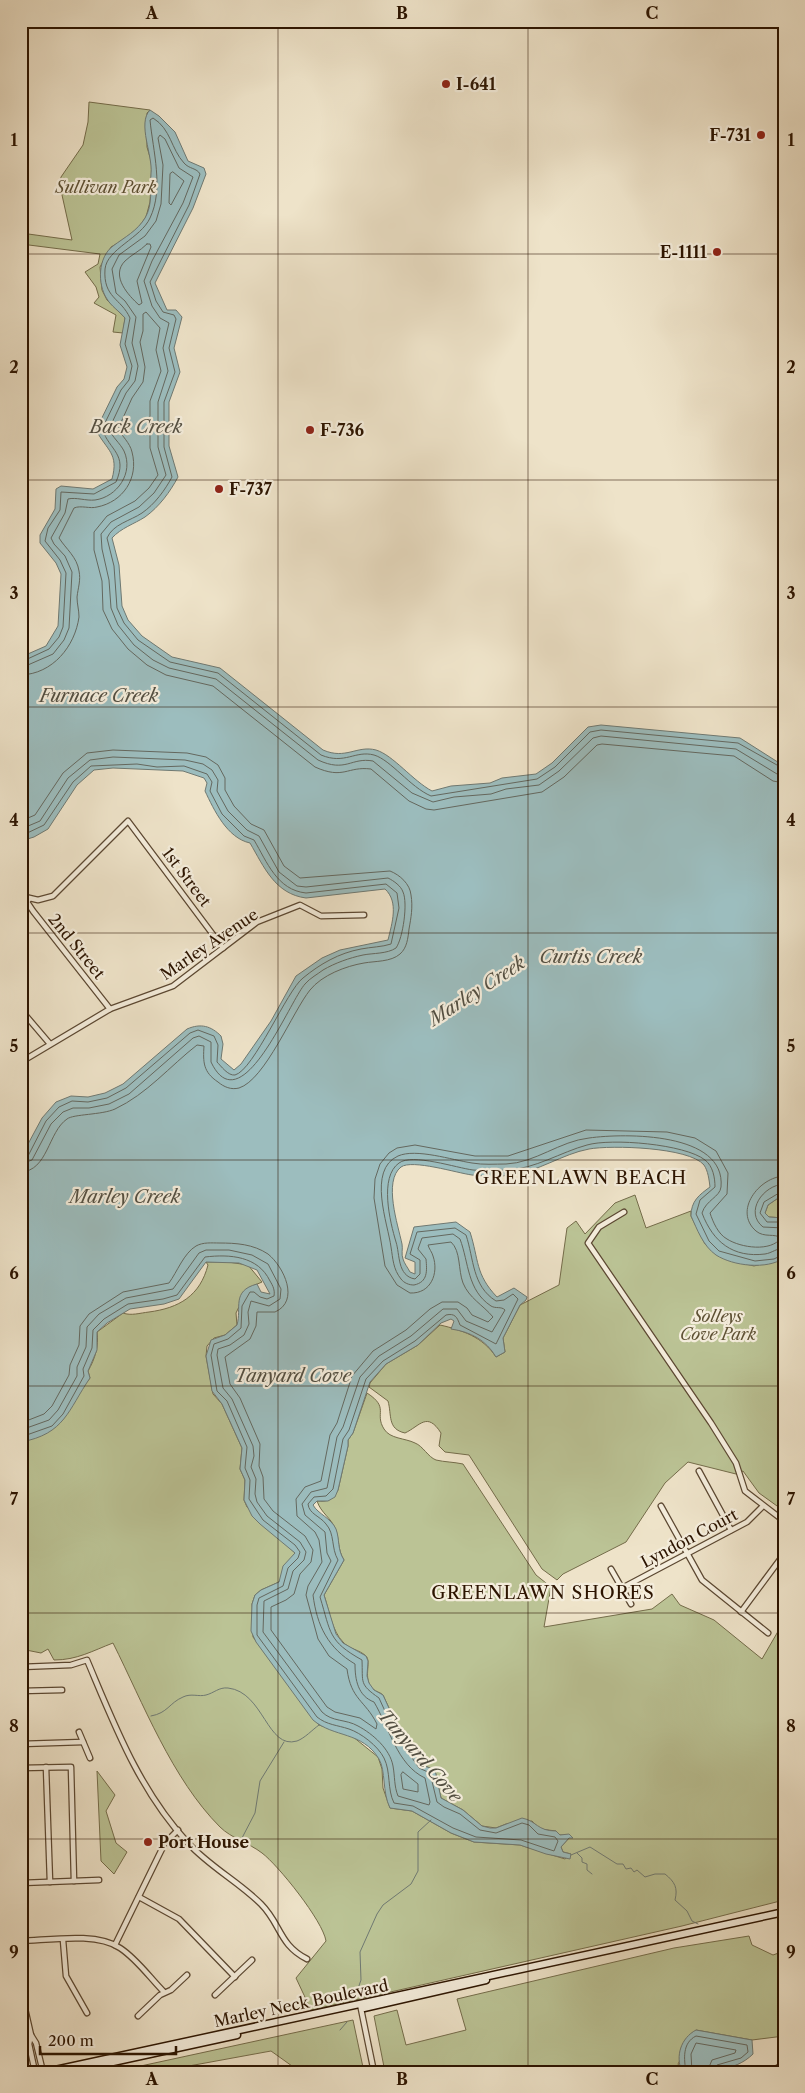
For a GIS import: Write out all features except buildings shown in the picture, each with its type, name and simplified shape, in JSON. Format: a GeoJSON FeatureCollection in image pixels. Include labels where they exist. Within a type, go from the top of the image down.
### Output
{"type":"FeatureCollection","features":[{"type":"Feature","properties":{"kind":"main road","name":"Marley Neck Boulevard"},"geometry":{"type":"LineString","coordinates":[[68,2072],[784,1912]]}},
{"type":"Feature","properties":{"kind":"main road","name":"Marley Neck Boulevard"},"geometry":{"type":"LineString","coordinates":[[44,2072],[360,2006]]}},
{"type":"Feature","properties":{"kind":"street","name":"1st Street"},"geometry":{"type":"LineString","coordinates":[[29,898],[44,900],[52,896],[126,822],[129,822],[223,948]]}},
{"type":"Feature","properties":{"kind":"street"},"geometry":{"type":"LineString","coordinates":[[21,896],[29,898]]}},
{"type":"Feature","properties":{"kind":"street","name":"2nd Street"},"geometry":{"type":"LineString","coordinates":[[29,898],[27,902],[33,911],[110,1009]]}},
{"type":"Feature","properties":{"kind":"street","name":"Marley Avenue"},"geometry":{"type":"LineString","coordinates":[[21,1062],[110,1009],[166,990],[184,979],[257,922],[300,905],[321,916],[364,915]]}},
{"type":"Feature","properties":{"kind":"street"},"geometry":{"type":"LineString","coordinates":[[21,1010],[50,1044]]}},
{"type":"Feature","properties":{"kind":"street"},"geometry":{"type":"LineString","coordinates":[[624,1212],[599,1227],[588,1243],[627,1298],[652,1340],[711,1423],[736,1463],[743,1487],[748,1494],[784,1521]]}},
{"type":"Feature","properties":{"kind":"street"},"geometry":{"type":"LineString","coordinates":[[699,1471],[731,1530]]}},
{"type":"Feature","properties":{"kind":"street"},"geometry":{"type":"LineString","coordinates":[[661,1506],[697,1573],[708,1587],[768,1633]]}},
{"type":"Feature","properties":{"kind":"street","name":"Lyndon Court"},"geometry":{"type":"LineString","coordinates":[[622,1588],[752,1518],[763,1506]]}},
{"type":"Feature","properties":{"kind":"street"},"geometry":{"type":"LineString","coordinates":[[741,1612],[784,1554]]}},
{"type":"Feature","properties":{"kind":"street"},"geometry":{"type":"LineString","coordinates":[[611,1569],[631,1604]]}},
{"type":"Feature","properties":{"kind":"street"},"geometry":{"type":"LineString","coordinates":[[21,1667],[71,1665],[87,1660],[123,1748],[178,1830],[209,1862],[254,1897],[269,1914],[289,1947],[307,1959]]}},
{"type":"Feature","properties":{"kind":"street"},"geometry":{"type":"LineString","coordinates":[[21,1691],[62,1690]]}},
{"type":"Feature","properties":{"kind":"street"},"geometry":{"type":"LineString","coordinates":[[79,1732],[90,1758]]}},
{"type":"Feature","properties":{"kind":"street"},"geometry":{"type":"LineString","coordinates":[[21,1744],[83,1742]]}},
{"type":"Feature","properties":{"kind":"street"},"geometry":{"type":"LineString","coordinates":[[46,1767],[50,1882]]}},
{"type":"Feature","properties":{"kind":"street"},"geometry":{"type":"LineString","coordinates":[[21,1768],[70,1767],[74,1881]]}},
{"type":"Feature","properties":{"kind":"street"},"geometry":{"type":"LineString","coordinates":[[115,1945],[165,1843],[178,1830]]}},
{"type":"Feature","properties":{"kind":"street"},"geometry":{"type":"LineString","coordinates":[[21,1883],[99,1880]]}},
{"type":"Feature","properties":{"kind":"street"},"geometry":{"type":"LineString","coordinates":[[139,1897],[179,1919],[235,1977]]}},
{"type":"Feature","properties":{"kind":"street"},"geometry":{"type":"LineString","coordinates":[[21,1941],[95,1939],[115,1945],[126,1953],[164,1992]]}},
{"type":"Feature","properties":{"kind":"street"},"geometry":{"type":"LineString","coordinates":[[63,1940],[66,1976],[87,2013]]}},
{"type":"Feature","properties":{"kind":"street"},"geometry":{"type":"LineString","coordinates":[[216,1995],[252,1960]]}},
{"type":"Feature","properties":{"kind":"street"},"geometry":{"type":"LineString","coordinates":[[138,2016],[164,1992],[171,1990],[187,1975]]}},
{"type":"Feature","properties":{"kind":"street"},"geometry":{"type":"LineString","coordinates":[[21,1992],[31,2035],[36,2043],[44,2072]]}},
{"type":"Feature","properties":{"kind":"street"},"geometry":{"type":"LineString","coordinates":[[360,2006],[374,2072]]}},
{"type":"Feature","properties":{"kind":"street"},"geometry":{"type":"LineString","coordinates":[[31,2035],[29,2044],[35,2072]]}},
{"type":"Feature","properties":{"kind":"street"},"geometry":{"type":"LineString","coordinates":[[770,2072],[784,2064]]}},
{"type":"Feature","properties":{"kind":"green space","name":"Sullivan Park"},"geometry":{"type":"Polygon","coordinates":[[[89,102],[150,110],[147,113],[147,147],[152,164],[150,202],[146,217],[138,228],[125,239],[111,247],[100,267],[102,290],[107,300],[125,318],[123,333],[113,332],[116,315],[94,303],[99,297],[96,287],[85,272],[98,264],[100,254],[21,244],[21,233],[72,240],[60,186],[61,177],[83,145],[88,122],[89,102]]]}},
{"type":"Feature","properties":{"kind":"green space"},"geometry":{"type":"Polygon","coordinates":[[[784,1194],[784,1218],[769,1217],[765,1213],[768,1205],[784,1194]]]}},
{"type":"Feature","properties":{"kind":"green space","name":"Solleys Cove Park"},"geometry":{"type":"Polygon","coordinates":[[[635,1195],[646,1228],[691,1211],[691,1216],[705,1244],[742,1263],[754,1266],[784,1258],[784,1511],[759,1493],[743,1471],[736,1474],[688,1462],[665,1483],[626,1542],[563,1574],[557,1580],[542,1569],[469,1455],[445,1452],[439,1446],[441,1433],[436,1426],[427,1421],[405,1433],[399,1431],[391,1421],[388,1401],[369,1387],[370,1383],[386,1364],[418,1345],[440,1325],[456,1329],[478,1339],[496,1357],[505,1352],[503,1338],[520,1305],[559,1285],[567,1228],[576,1221],[585,1234],[615,1203],[635,1195]]]}},
{"type":"Feature","properties":{"kind":"green space"},"geometry":{"type":"Polygon","coordinates":[[[206,1262],[228,1262],[248,1265],[262,1282],[248,1288],[236,1313],[237,1325],[225,1335],[214,1338],[207,1346],[206,1356],[213,1394],[222,1404],[242,1448],[240,1469],[245,1480],[244,1500],[247,1507],[295,1553],[279,1582],[261,1590],[255,1595],[252,1604],[253,1637],[319,1725],[352,1736],[378,1757],[382,1769],[383,1788],[390,1808],[412,1811],[451,1833],[474,1842],[520,1845],[565,1859],[571,1854],[563,1852],[561,1847],[569,1838],[567,1835],[559,1835],[556,1831],[540,1829],[532,1821],[506,1824],[496,1828],[482,1826],[463,1810],[441,1798],[435,1770],[423,1765],[399,1730],[383,1695],[374,1690],[370,1685],[368,1680],[368,1659],[361,1652],[345,1644],[333,1626],[324,1595],[344,1560],[340,1552],[335,1528],[317,1501],[329,1500],[338,1490],[348,1440],[353,1433],[367,1393],[378,1403],[381,1423],[390,1435],[418,1444],[436,1460],[463,1464],[536,1575],[551,1587],[544,1627],[652,1609],[672,1594],[680,1605],[714,1620],[762,1659],[784,1621],[784,1900],[682,1926],[311,2010],[296,1978],[326,1941],[317,1920],[299,1894],[269,1859],[257,1849],[224,1831],[203,1808],[173,1764],[147,1715],[113,1643],[62,1660],[54,1660],[48,1649],[41,1653],[21,1649],[21,1442],[29,1440],[90,1378],[88,1371],[96,1352],[97,1332],[123,1313],[132,1314],[160,1310],[179,1304],[187,1299],[200,1285],[208,1265],[206,1262]]]}},
{"type":"Feature","properties":{"kind":"green space"},"geometry":{"type":"Polygon","coordinates":[[[97,1771],[115,1795],[106,1811],[116,1843],[127,1852],[114,1874],[101,1861],[97,1771]]]}},
{"type":"Feature","properties":{"kind":"green space"},"geometry":{"type":"Polygon","coordinates":[[[749,1936],[752,1945],[773,1955],[784,1951],[784,2036],[752,2040],[696,2030],[678,2064],[682,2072],[385,2072],[374,2016],[397,2010],[406,2045],[466,2030],[457,1999],[674,1948],[749,1936]]]}},
{"type":"Feature","properties":{"kind":"green space"},"geometry":{"type":"Polygon","coordinates":[[[353,2020],[364,2072],[293,2072],[292,2066],[271,2051],[156,2072],[113,2072],[353,2020]]]}},
{"type":"Feature","properties":{"kind":"water"},"geometry":{"type":"Polygon","coordinates":[[[150,110],[175,132],[188,161],[204,168],[206,174],[193,208],[155,283],[167,310],[176,310],[182,317],[174,348],[180,372],[169,402],[169,446],[178,477],[168,494],[155,509],[112,538],[119,565],[122,606],[128,620],[142,636],[172,657],[220,668],[323,750],[338,754],[363,749],[376,750],[389,757],[432,791],[451,786],[490,783],[502,778],[536,774],[552,763],[588,727],[601,725],[740,738],[784,766],[784,1194],[768,1205],[765,1213],[769,1217],[784,1218],[784,1258],[769,1264],[741,1264],[723,1259],[707,1247],[691,1216],[691,1211],[696,1199],[710,1187],[707,1172],[704,1165],[696,1159],[683,1154],[649,1149],[614,1147],[589,1149],[530,1170],[501,1176],[472,1175],[415,1165],[401,1167],[393,1182],[392,1193],[402,1244],[402,1257],[410,1272],[415,1274],[415,1262],[405,1258],[414,1227],[456,1222],[470,1232],[481,1274],[497,1297],[514,1288],[527,1297],[520,1305],[503,1338],[505,1352],[496,1357],[483,1341],[465,1332],[451,1329],[454,1321],[451,1319],[441,1323],[418,1345],[386,1364],[370,1382],[353,1433],[348,1440],[335,1497],[328,1501],[317,1501],[313,1505],[334,1525],[340,1552],[344,1560],[324,1595],[336,1634],[343,1643],[366,1656],[369,1683],[374,1690],[383,1695],[399,1730],[422,1765],[435,1770],[441,1798],[463,1810],[482,1826],[496,1828],[522,1818],[531,1821],[541,1828],[556,1831],[560,1835],[569,1834],[573,1838],[569,1838],[561,1847],[563,1852],[571,1854],[570,1859],[546,1854],[520,1845],[474,1842],[451,1833],[412,1811],[390,1808],[386,1795],[383,1769],[379,1759],[372,1750],[356,1739],[330,1730],[313,1720],[256,1642],[251,1631],[252,1604],[255,1595],[261,1590],[279,1582],[283,1566],[295,1553],[252,1516],[244,1500],[245,1480],[240,1469],[242,1448],[222,1404],[212,1391],[206,1356],[211,1340],[225,1335],[237,1325],[239,1301],[244,1291],[257,1284],[261,1292],[270,1294],[257,1270],[239,1263],[206,1262],[179,1299],[164,1304],[130,1309],[107,1323],[97,1332],[97,1350],[88,1371],[90,1378],[64,1419],[47,1433],[21,1442],[21,1157],[42,1118],[56,1102],[71,1096],[88,1097],[105,1093],[123,1084],[187,1029],[192,1027],[206,1026],[221,1036],[223,1044],[221,1059],[234,1070],[241,1064],[271,1021],[296,976],[322,958],[340,950],[388,940],[393,913],[392,900],[385,889],[306,898],[286,891],[278,885],[266,870],[250,843],[235,835],[222,822],[205,791],[207,783],[204,778],[183,771],[113,768],[94,770],[77,785],[48,829],[34,837],[21,841],[21,657],[46,646],[58,626],[61,574],[56,563],[40,543],[40,535],[55,509],[56,489],[61,486],[93,489],[112,479],[114,470],[113,458],[96,430],[117,387],[124,379],[127,367],[120,345],[125,318],[107,299],[102,286],[101,271],[104,257],[108,251],[138,227],[148,213],[151,196],[151,166],[145,123],[146,116],[150,110]]]}},
{"type":"Feature","properties":{"kind":"water"},"geometry":{"type":"Polygon","coordinates":[[[696,2030],[752,2040],[753,2054],[746,2060],[729,2068],[682,2072],[679,2060],[681,2048],[686,2038],[696,2030]]]}},
{"type":"Feature","properties":{"kind":"waterway"},"geometry":{"type":"LineString","coordinates":[[151,1716],[161,1713],[178,1699],[186,1696],[201,1696],[219,1689],[228,1688],[240,1692],[250,1699],[271,1729],[279,1737],[287,1741],[300,1740],[319,1725]]}},
{"type":"Feature","properties":{"kind":"waterway"},"geometry":{"type":"LineString","coordinates":[[242,1838],[255,1813],[260,1781],[284,1742]]}},
{"type":"Feature","properties":{"kind":"waterway"},"geometry":{"type":"LineString","coordinates":[[355,1997],[361,1980],[360,1952],[383,1905],[411,1884],[418,1871],[418,1832],[431,1820]]}},
{"type":"Feature","properties":{"kind":"waterway"},"geometry":{"type":"LineString","coordinates":[[571,1855],[590,1847],[617,1864],[623,1864],[626,1869],[631,1868],[634,1872],[637,1870],[645,1877],[665,1874],[675,1886],[675,1900],[687,1911],[692,1921],[698,1924]]}},
{"type":"Feature","properties":{"kind":"waterway"},"geometry":{"type":"LineString","coordinates":[[577,1853],[582,1858],[582,1862],[587,1864],[587,1870],[592,1874]]}},
{"type":"Feature","properties":{"kind":"waterway"},"geometry":{"type":"LineString","coordinates":[[340,2030],[347,2022]]}},
{"type":"Feature","properties":{"kind":"place","name":"I-641"},"geometry":{"type":"Point","coordinates":[446,84]}},
{"type":"Feature","properties":{"kind":"place","name":"F-731"},"geometry":{"type":"Point","coordinates":[761,135]}},
{"type":"Feature","properties":{"kind":"place","name":"E-1111"},"geometry":{"type":"Point","coordinates":[717,252]}},
{"type":"Feature","properties":{"kind":"place","name":"F-736"},"geometry":{"type":"Point","coordinates":[310,430]}},
{"type":"Feature","properties":{"kind":"place","name":"F-737"},"geometry":{"type":"Point","coordinates":[219,489]}},
{"type":"Feature","properties":{"kind":"place","name":"Port House"},"geometry":{"type":"Point","coordinates":[148,1842]}},
{"type":"Feature","properties":{"kind":"district","name":"GREENLAWN BEACH"},"geometry":{"type":"Point","coordinates":[581,1178]}},
{"type":"Feature","properties":{"kind":"district","name":"GREENLAWN SHORES"},"geometry":{"type":"Point","coordinates":[543,1593]}},
{"type":"Feature","properties":{"kind":"water label","name":"Back Creek"},"geometry":{"type":"Point","coordinates":[136,427]}},
{"type":"Feature","properties":{"kind":"water label","name":"Furnace Creek"},"geometry":{"type":"Point","coordinates":[99,696]}},
{"type":"Feature","properties":{"kind":"water label","name":"Curtis Creek"},"geometry":{"type":"Point","coordinates":[591,957]}},
{"type":"Feature","properties":{"kind":"water label","name":"Marley Creek"},"geometry":{"type":"Point","coordinates":[477,991]}},
{"type":"Feature","properties":{"kind":"water label","name":"Marley Creek"},"geometry":{"type":"Point","coordinates":[125,1197]}},
{"type":"Feature","properties":{"kind":"water label","name":"Tanyard Cove"},"geometry":{"type":"Point","coordinates":[293,1376]}},
{"type":"Feature","properties":{"kind":"water label","name":"Tanyard Cove"},"geometry":{"type":"Point","coordinates":[420,1756]}}]}
